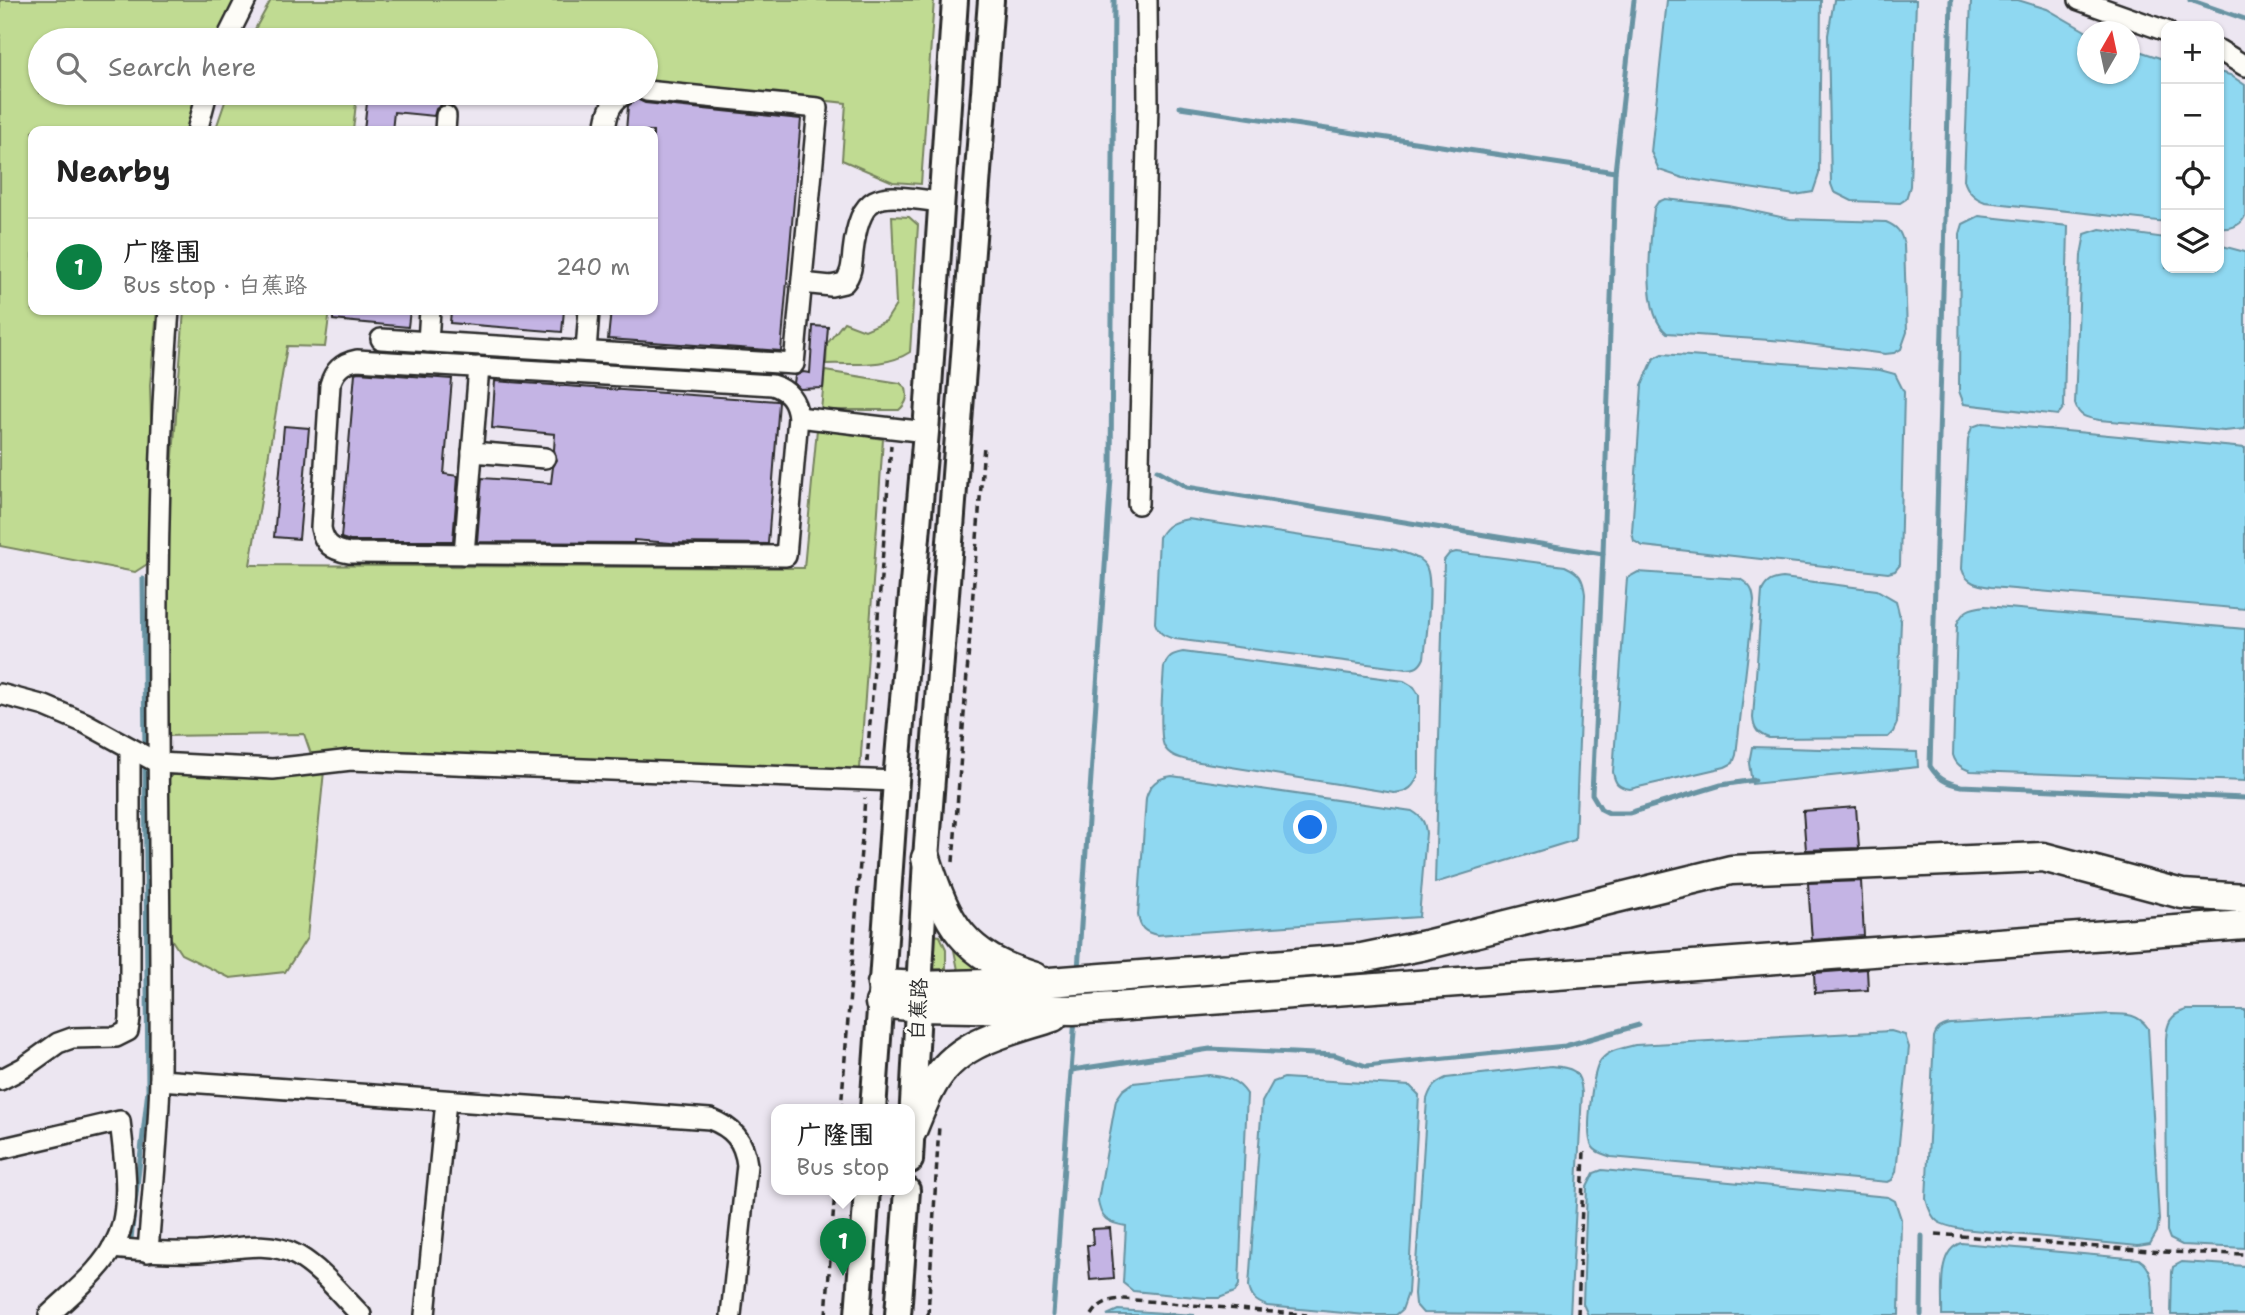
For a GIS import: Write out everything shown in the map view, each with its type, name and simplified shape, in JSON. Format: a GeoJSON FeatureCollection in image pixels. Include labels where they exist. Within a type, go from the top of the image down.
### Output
{"type":"FeatureCollection","features":[{"type":"Feature","properties":{"kind":"highway"},"geometry":{"type":"LineString","coordinates":[[919,997],[1050,982],[1362,958],[1731,870],[2043,857],[2182,894],[2245,898]]}},
{"type":"Feature","properties":{"kind":"highway"},"geometry":{"type":"LineString","coordinates":[[939,864],[940,900],[956,929],[984,956],[1012,971],[1050,982]]}},
{"type":"Feature","properties":{"kind":"highway"},"geometry":{"type":"LineString","coordinates":[[881,994],[1073,1010],[2245,925]]}},
{"type":"Feature","properties":{"kind":"highway"},"geometry":{"type":"LineString","coordinates":[[915,1124],[933,1084],[953,1059],[976,1042],[1073,1010]]}},
{"type":"Feature","properties":{"kind":"main road"},"geometry":{"type":"LineString","coordinates":[[873,1104],[896,781],[926,432],[955,0]]}},
{"type":"Feature","properties":{"kind":"main road","name":"白蕉路"},"geometry":{"type":"LineString","coordinates":[[913,1104],[919,997],[939,864],[990,0]]}},
{"type":"Feature","properties":{"kind":"main road"},"geometry":{"type":"LineString","coordinates":[[858,1315],[867,1195]]}},
{"type":"Feature","properties":{"kind":"main road"},"geometry":{"type":"LineString","coordinates":[[898,1315],[907,1195]]}},
{"type":"Feature","properties":{"kind":"street"},"geometry":{"type":"LineString","coordinates":[[232,28],[246,0]]}},
{"type":"Feature","properties":{"kind":"street"},"geometry":{"type":"LineString","coordinates":[[1138,505],[1148,105],[1147,0]]}},
{"type":"Feature","properties":{"kind":"street"},"geometry":{"type":"LineString","coordinates":[[2079,0],[2161,29]]}},
{"type":"Feature","properties":{"kind":"street"},"geometry":{"type":"LineString","coordinates":[[2224,53],[2245,66]]}},
{"type":"Feature","properties":{"kind":"street"},"geometry":{"type":"LineString","coordinates":[[381,339],[794,364],[818,108],[658,92]]}},
{"type":"Feature","properties":{"kind":"street"},"geometry":{"type":"LineString","coordinates":[[198,126],[203,105]]}},
{"type":"Feature","properties":{"kind":"street"},"geometry":{"type":"LineString","coordinates":[[607,126],[612,105]]}},
{"type":"Feature","properties":{"kind":"street"},"geometry":{"type":"LineString","coordinates":[[802,283],[831,286],[844,283],[850,271],[859,216],[867,206],[878,199],[890,197],[941,202]]}},
{"type":"Feature","properties":{"kind":"street"},"geometry":{"type":"LineString","coordinates":[[148,1252],[160,1080],[158,763],[161,414],[169,315]]}},
{"type":"Feature","properties":{"kind":"street"},"geometry":{"type":"LineString","coordinates":[[428,342],[430,315]]}},
{"type":"Feature","properties":{"kind":"street"},"geometry":{"type":"LineString","coordinates":[[586,351],[589,315]]}},
{"type":"Feature","properties":{"kind":"street"},"geometry":{"type":"LineString","coordinates":[[358,360],[479,367],[772,385],[783,389],[797,406],[798,417],[786,556],[349,553],[328,546],[321,528],[330,385],[333,374],[340,367],[358,360]]}},
{"type":"Feature","properties":{"kind":"street"},"geometry":{"type":"LineString","coordinates":[[464,554],[479,367]]}},
{"type":"Feature","properties":{"kind":"street"},"geometry":{"type":"LineString","coordinates":[[798,417],[926,432]]}},
{"type":"Feature","properties":{"kind":"street"},"geometry":{"type":"LineString","coordinates":[[472,452],[545,458]]}},
{"type":"Feature","properties":{"kind":"street"},"geometry":{"type":"LineString","coordinates":[[0,694],[45,706],[85,723],[158,763],[273,769],[351,760],[896,781]]}},
{"type":"Feature","properties":{"kind":"street"},"geometry":{"type":"LineString","coordinates":[[0,1080],[23,1068],[58,1043],[72,1038],[116,1037],[128,1031],[130,748]]}},
{"type":"Feature","properties":{"kind":"street"},"geometry":{"type":"LineString","coordinates":[[160,1080],[710,1119],[725,1125],[738,1135],[745,1149],[747,1164],[731,1315]]}},
{"type":"Feature","properties":{"kind":"street"},"geometry":{"type":"LineString","coordinates":[[425,1315],[446,1101]]}},
{"type":"Feature","properties":{"kind":"street"},"geometry":{"type":"LineString","coordinates":[[0,1149],[120,1121],[125,1160],[123,1218],[118,1237],[95,1271],[49,1315]]}},
{"type":"Feature","properties":{"kind":"street"},"geometry":{"type":"LineString","coordinates":[[112,1248],[148,1252],[200,1252],[259,1246],[279,1248],[298,1256],[314,1268],[361,1315]]}},
{"type":"Feature","properties":{"kind":"path"},"geometry":{"type":"LineString","coordinates":[[939,864],[984,445]]}},
{"type":"Feature","properties":{"kind":"path"},"geometry":{"type":"LineString","coordinates":[[928,1315],[940,1112]]}},
{"type":"Feature","properties":{"kind":"path"},"geometry":{"type":"LineString","coordinates":[[1578,1315],[1584,1150]]}},
{"type":"Feature","properties":{"kind":"path"},"geometry":{"type":"LineString","coordinates":[[826,1315],[835,1195]]}},
{"type":"Feature","properties":{"kind":"path"},"geometry":{"type":"LineString","coordinates":[[1936,1234],[2162,1252],[2245,1254]]}},
{"type":"Feature","properties":{"kind":"path"},"geometry":{"type":"LineString","coordinates":[[1092,1315],[1100,1304],[1124,1299],[1307,1315]]}},
{"type":"Feature","properties":{"kind":"green space"},"geometry":{"type":"Polygon","coordinates":[[[0,0],[238,0],[223,28],[28,28],[28,105],[197,105],[190,126],[28,126],[28,315],[157,315],[150,385],[155,559],[135,572],[0,546],[0,0]]]}},
{"type":"Feature","properties":{"kind":"green space"},"geometry":{"type":"Polygon","coordinates":[[[271,0],[934,0],[921,184],[893,182],[842,160],[846,103],[658,82],[658,28],[256,28],[271,0]]]}},
{"type":"Feature","properties":{"kind":"green space"},"geometry":{"type":"Polygon","coordinates":[[[224,105],[356,105],[354,126],[217,126],[224,105]]]}},
{"type":"Feature","properties":{"kind":"green space"},"geometry":{"type":"Polygon","coordinates":[[[892,216],[909,217],[918,225],[910,352],[880,363],[826,364],[827,344],[844,322],[865,330],[886,321],[896,305],[892,216]]]}},
{"type":"Feature","properties":{"kind":"green space"},"geometry":{"type":"Polygon","coordinates":[[[184,315],[329,315],[325,347],[287,346],[250,565],[804,568],[817,429],[883,439],[860,769],[312,757],[304,734],[162,736],[170,496],[184,315]]]}},
{"type":"Feature","properties":{"kind":"green space"},"geometry":{"type":"Polygon","coordinates":[[[825,371],[900,383],[906,388],[906,400],[899,410],[821,410],[825,371]]]}},
{"type":"Feature","properties":{"kind":"green space"},"geometry":{"type":"Polygon","coordinates":[[[184,771],[324,771],[307,938],[285,972],[230,978],[181,954],[162,925],[166,781],[184,771]]]}},
{"type":"Feature","properties":{"kind":"green space"},"geometry":{"type":"Polygon","coordinates":[[[933,935],[940,936],[946,949],[946,969],[931,969],[933,935]]]}},
{"type":"Feature","properties":{"kind":"green space"},"geometry":{"type":"Polygon","coordinates":[[[953,945],[995,972],[958,970],[953,945]]]}},
{"type":"Feature","properties":{"kind":"water"},"geometry":{"type":"Polygon","coordinates":[[[1667,0],[1821,0],[1819,174],[1813,192],[1795,195],[1683,178],[1659,170],[1651,152],[1667,0]]]}},
{"type":"Feature","properties":{"kind":"water"},"geometry":{"type":"Polygon","coordinates":[[[1834,0],[1916,0],[1910,186],[1906,199],[1900,203],[1852,201],[1834,192],[1831,184],[1828,35],[1834,0]]]}},
{"type":"Feature","properties":{"kind":"water"},"geometry":{"type":"Polygon","coordinates":[[[1971,0],[2018,0],[2047,9],[2077,26],[2077,84],[2140,84],[2140,51],[2161,58],[2161,221],[1985,202],[1971,194],[1964,180],[1971,0]]]}},
{"type":"Feature","properties":{"kind":"water"},"geometry":{"type":"Polygon","coordinates":[[[2224,73],[2245,85],[2245,216],[2237,225],[2224,228],[2224,73]]]}},
{"type":"Feature","properties":{"kind":"water"},"geometry":{"type":"Polygon","coordinates":[[[1665,199],[1729,206],[1790,219],[1886,222],[1893,226],[1900,233],[1904,245],[1907,332],[1901,349],[1885,354],[1785,341],[1667,333],[1653,309],[1649,274],[1654,208],[1658,202],[1665,199]]]}},
{"type":"Feature","properties":{"kind":"water"},"geometry":{"type":"Polygon","coordinates":[[[1979,216],[2068,226],[2064,407],[2058,415],[1964,404],[1959,391],[1960,234],[1963,224],[1979,216]]]}},
{"type":"Feature","properties":{"kind":"water"},"geometry":{"type":"Polygon","coordinates":[[[2100,229],[2161,237],[2161,273],[2224,273],[2224,246],[2245,252],[2245,429],[2224,431],[2099,420],[2079,412],[2075,404],[2081,255],[2085,234],[2100,229]]]}},
{"type":"Feature","properties":{"kind":"water"},"geometry":{"type":"Polygon","coordinates":[[[1662,354],[1880,370],[1895,374],[1904,392],[1900,565],[1895,571],[1888,573],[1643,546],[1634,541],[1632,532],[1642,385],[1654,358],[1662,354]]]}},
{"type":"Feature","properties":{"kind":"water"},"geometry":{"type":"Polygon","coordinates":[[[1983,423],[2245,448],[2245,609],[1991,587],[1969,580],[1962,569],[1968,439],[1972,427],[1983,423]]]}},
{"type":"Feature","properties":{"kind":"water"},"geometry":{"type":"Polygon","coordinates":[[[1188,519],[1396,550],[1419,559],[1428,572],[1430,595],[1424,658],[1417,667],[1406,669],[1175,639],[1162,634],[1155,623],[1159,537],[1171,524],[1188,519]]]}},
{"type":"Feature","properties":{"kind":"water"},"geometry":{"type":"Polygon","coordinates":[[[1456,552],[1565,566],[1582,580],[1585,594],[1575,840],[1435,883],[1444,560],[1449,554],[1456,552]]]}},
{"type":"Feature","properties":{"kind":"water"},"geometry":{"type":"Polygon","coordinates":[[[1638,572],[1740,579],[1750,588],[1754,601],[1733,763],[1630,789],[1618,784],[1613,772],[1627,578],[1638,572]]]}},
{"type":"Feature","properties":{"kind":"water"},"geometry":{"type":"Polygon","coordinates":[[[1783,578],[1877,590],[1896,601],[1901,621],[1897,723],[1888,737],[1769,738],[1756,729],[1753,718],[1762,591],[1770,581],[1783,578]]]}},
{"type":"Feature","properties":{"kind":"water"},"geometry":{"type":"Polygon","coordinates":[[[1985,606],[2245,629],[2245,781],[1971,771],[1962,767],[1953,755],[1957,624],[1968,610],[1985,606]]]}},
{"type":"Feature","properties":{"kind":"water"},"geometry":{"type":"Polygon","coordinates":[[[1183,652],[1404,681],[1414,687],[1419,695],[1419,773],[1415,782],[1407,790],[1394,793],[1174,756],[1168,752],[1162,739],[1164,667],[1171,656],[1183,652]]]}},
{"type":"Feature","properties":{"kind":"water"},"geometry":{"type":"Polygon","coordinates":[[[1752,747],[1917,752],[1918,767],[1752,784],[1749,763],[1752,747]]]}},
{"type":"Feature","properties":{"kind":"water"},"geometry":{"type":"Polygon","coordinates":[[[1172,776],[1412,811],[1422,820],[1426,833],[1419,917],[1157,935],[1146,931],[1141,926],[1138,915],[1146,798],[1155,782],[1172,776]]]}},
{"type":"Feature","properties":{"kind":"water"},"geometry":{"type":"Polygon","coordinates":[[[2186,1010],[2245,1010],[2245,1248],[2182,1245],[2170,1239],[2167,1231],[2166,1039],[2170,1020],[2186,1010]]]}},
{"type":"Feature","properties":{"kind":"water"},"geometry":{"type":"Polygon","coordinates":[[[2111,1014],[2132,1016],[2148,1028],[2159,1220],[2157,1232],[2150,1244],[2138,1246],[1962,1229],[1938,1222],[1926,1199],[1934,1037],[1938,1029],[1950,1024],[2111,1014]]]}},
{"type":"Feature","properties":{"kind":"water"},"geometry":{"type":"Polygon","coordinates":[[[1891,1031],[1905,1035],[1909,1047],[1896,1172],[1888,1182],[1611,1157],[1598,1152],[1592,1146],[1589,1117],[1595,1077],[1601,1060],[1616,1050],[1635,1045],[1891,1031]]]}},
{"type":"Feature","properties":{"kind":"water"},"geometry":{"type":"Polygon","coordinates":[[[1551,1066],[1574,1071],[1582,1093],[1570,1315],[1423,1313],[1415,1304],[1414,1294],[1427,1099],[1430,1091],[1446,1078],[1551,1066]]]}},
{"type":"Feature","properties":{"kind":"water"},"geometry":{"type":"Polygon","coordinates":[[[1209,1075],[1231,1080],[1247,1094],[1239,1285],[1235,1292],[1219,1298],[1133,1291],[1123,1283],[1126,1226],[1106,1219],[1098,1200],[1116,1100],[1123,1090],[1133,1083],[1209,1075]]]}},
{"type":"Feature","properties":{"kind":"water"},"geometry":{"type":"Polygon","coordinates":[[[1284,1078],[1410,1086],[1419,1095],[1408,1293],[1402,1310],[1396,1315],[1267,1306],[1252,1296],[1249,1286],[1262,1102],[1273,1082],[1284,1078]]]}},
{"type":"Feature","properties":{"kind":"water"},"geometry":{"type":"Polygon","coordinates":[[[1602,1170],[1888,1197],[1895,1201],[1901,1219],[1899,1315],[1588,1315],[1583,1304],[1587,1187],[1594,1173],[1602,1170]]]}},
{"type":"Feature","properties":{"kind":"water"},"geometry":{"type":"Polygon","coordinates":[[[1961,1243],[2139,1259],[2149,1270],[2151,1277],[2153,1315],[1942,1315],[1944,1264],[1953,1248],[1961,1243]]]}},
{"type":"Feature","properties":{"kind":"water"},"geometry":{"type":"Polygon","coordinates":[[[2182,1262],[2245,1266],[2245,1315],[2171,1315],[2173,1267],[2182,1262]]]}},
{"type":"Feature","properties":{"kind":"water"},"geometry":{"type":"Polygon","coordinates":[[[1118,1310],[1195,1315],[1107,1315],[1118,1310]]]}},
{"type":"Feature","properties":{"kind":"building"},"geometry":{"type":"Polygon","coordinates":[[[658,104],[801,119],[781,351],[608,339],[610,315],[658,315],[658,126],[626,126],[628,106],[658,104]]]}},
{"type":"Feature","properties":{"kind":"building"},"geometry":{"type":"Polygon","coordinates":[[[367,105],[441,105],[434,116],[394,112],[393,126],[365,126],[367,105]]]}},
{"type":"Feature","properties":{"kind":"building"},"geometry":{"type":"Polygon","coordinates":[[[333,315],[409,315],[408,327],[333,320],[333,315]]]}},
{"type":"Feature","properties":{"kind":"building"},"geometry":{"type":"Polygon","coordinates":[[[451,315],[564,315],[562,332],[450,323],[451,315]]]}},
{"type":"Feature","properties":{"kind":"building"},"geometry":{"type":"Polygon","coordinates":[[[813,326],[828,327],[823,388],[800,389],[794,383],[795,376],[803,372],[810,373],[813,326]]]}},
{"type":"Feature","properties":{"kind":"building"},"geometry":{"type":"Polygon","coordinates":[[[355,373],[452,379],[444,474],[458,476],[453,541],[350,541],[341,538],[355,373]]]}},
{"type":"Feature","properties":{"kind":"building"},"geometry":{"type":"Polygon","coordinates":[[[495,381],[779,402],[768,544],[634,540],[634,543],[477,542],[482,478],[551,483],[553,467],[557,460],[554,450],[555,434],[492,428],[495,381]]]}},
{"type":"Feature","properties":{"kind":"building"},"geometry":{"type":"Polygon","coordinates":[[[284,426],[309,428],[299,539],[274,537],[284,426]]]}},
{"type":"Feature","properties":{"kind":"building"},"geometry":{"type":"Polygon","coordinates":[[[1856,807],[1859,848],[1806,850],[1803,811],[1856,807]]]}},
{"type":"Feature","properties":{"kind":"building"},"geometry":{"type":"Polygon","coordinates":[[[1861,881],[1864,936],[1812,940],[1808,883],[1861,881]]]}},
{"type":"Feature","properties":{"kind":"building"},"geometry":{"type":"Polygon","coordinates":[[[1867,969],[1868,990],[1815,993],[1814,973],[1867,969]]]}},
{"type":"Feature","properties":{"kind":"building"},"geometry":{"type":"Polygon","coordinates":[[[1110,1228],[1114,1278],[1090,1280],[1087,1245],[1093,1245],[1092,1229],[1110,1228]]]}},
{"type":"Feature","properties":{"kind":"waterway"},"geometry":{"type":"LineString","coordinates":[[1078,970],[1111,477],[1114,0]]}},
{"type":"Feature","properties":{"kind":"waterway"},"geometry":{"type":"LineString","coordinates":[[1634,0],[1615,172],[1603,554],[1592,794],[1601,809],[1609,813],[1629,813],[1721,785],[1755,780]]}},
{"type":"Feature","properties":{"kind":"waterway"},"geometry":{"type":"LineString","coordinates":[[1951,0],[1930,766],[1943,780],[1961,786],[2245,798]]}},
{"type":"Feature","properties":{"kind":"waterway"},"geometry":{"type":"LineString","coordinates":[[2190,0],[2245,19]]}},
{"type":"Feature","properties":{"kind":"waterway"},"geometry":{"type":"LineString","coordinates":[[1180,107],[1615,172]]}},
{"type":"Feature","properties":{"kind":"waterway"},"geometry":{"type":"LineString","coordinates":[[1157,470],[1187,487],[1603,554]]}},
{"type":"Feature","properties":{"kind":"waterway"},"geometry":{"type":"LineString","coordinates":[[143,579],[145,751]]}},
{"type":"Feature","properties":{"kind":"waterway"},"geometry":{"type":"LineString","coordinates":[[130,1247],[148,1090],[145,761]]}},
{"type":"Feature","properties":{"kind":"waterway"},"geometry":{"type":"LineString","coordinates":[[1053,1315],[1075,1018]]}},
{"type":"Feature","properties":{"kind":"waterway"},"geometry":{"type":"LineString","coordinates":[[1072,1070],[1210,1049],[1335,1055],[1366,1066],[1565,1046],[1639,1025]]}},
{"type":"Feature","properties":{"kind":"waterway"},"geometry":{"type":"LineString","coordinates":[[1921,1315],[1922,1236]]}},
{"type":"Feature","properties":{"kind":"place","name":"广隆围"},"geometry":{"type":"Point","coordinates":[843,1276]}}]}
